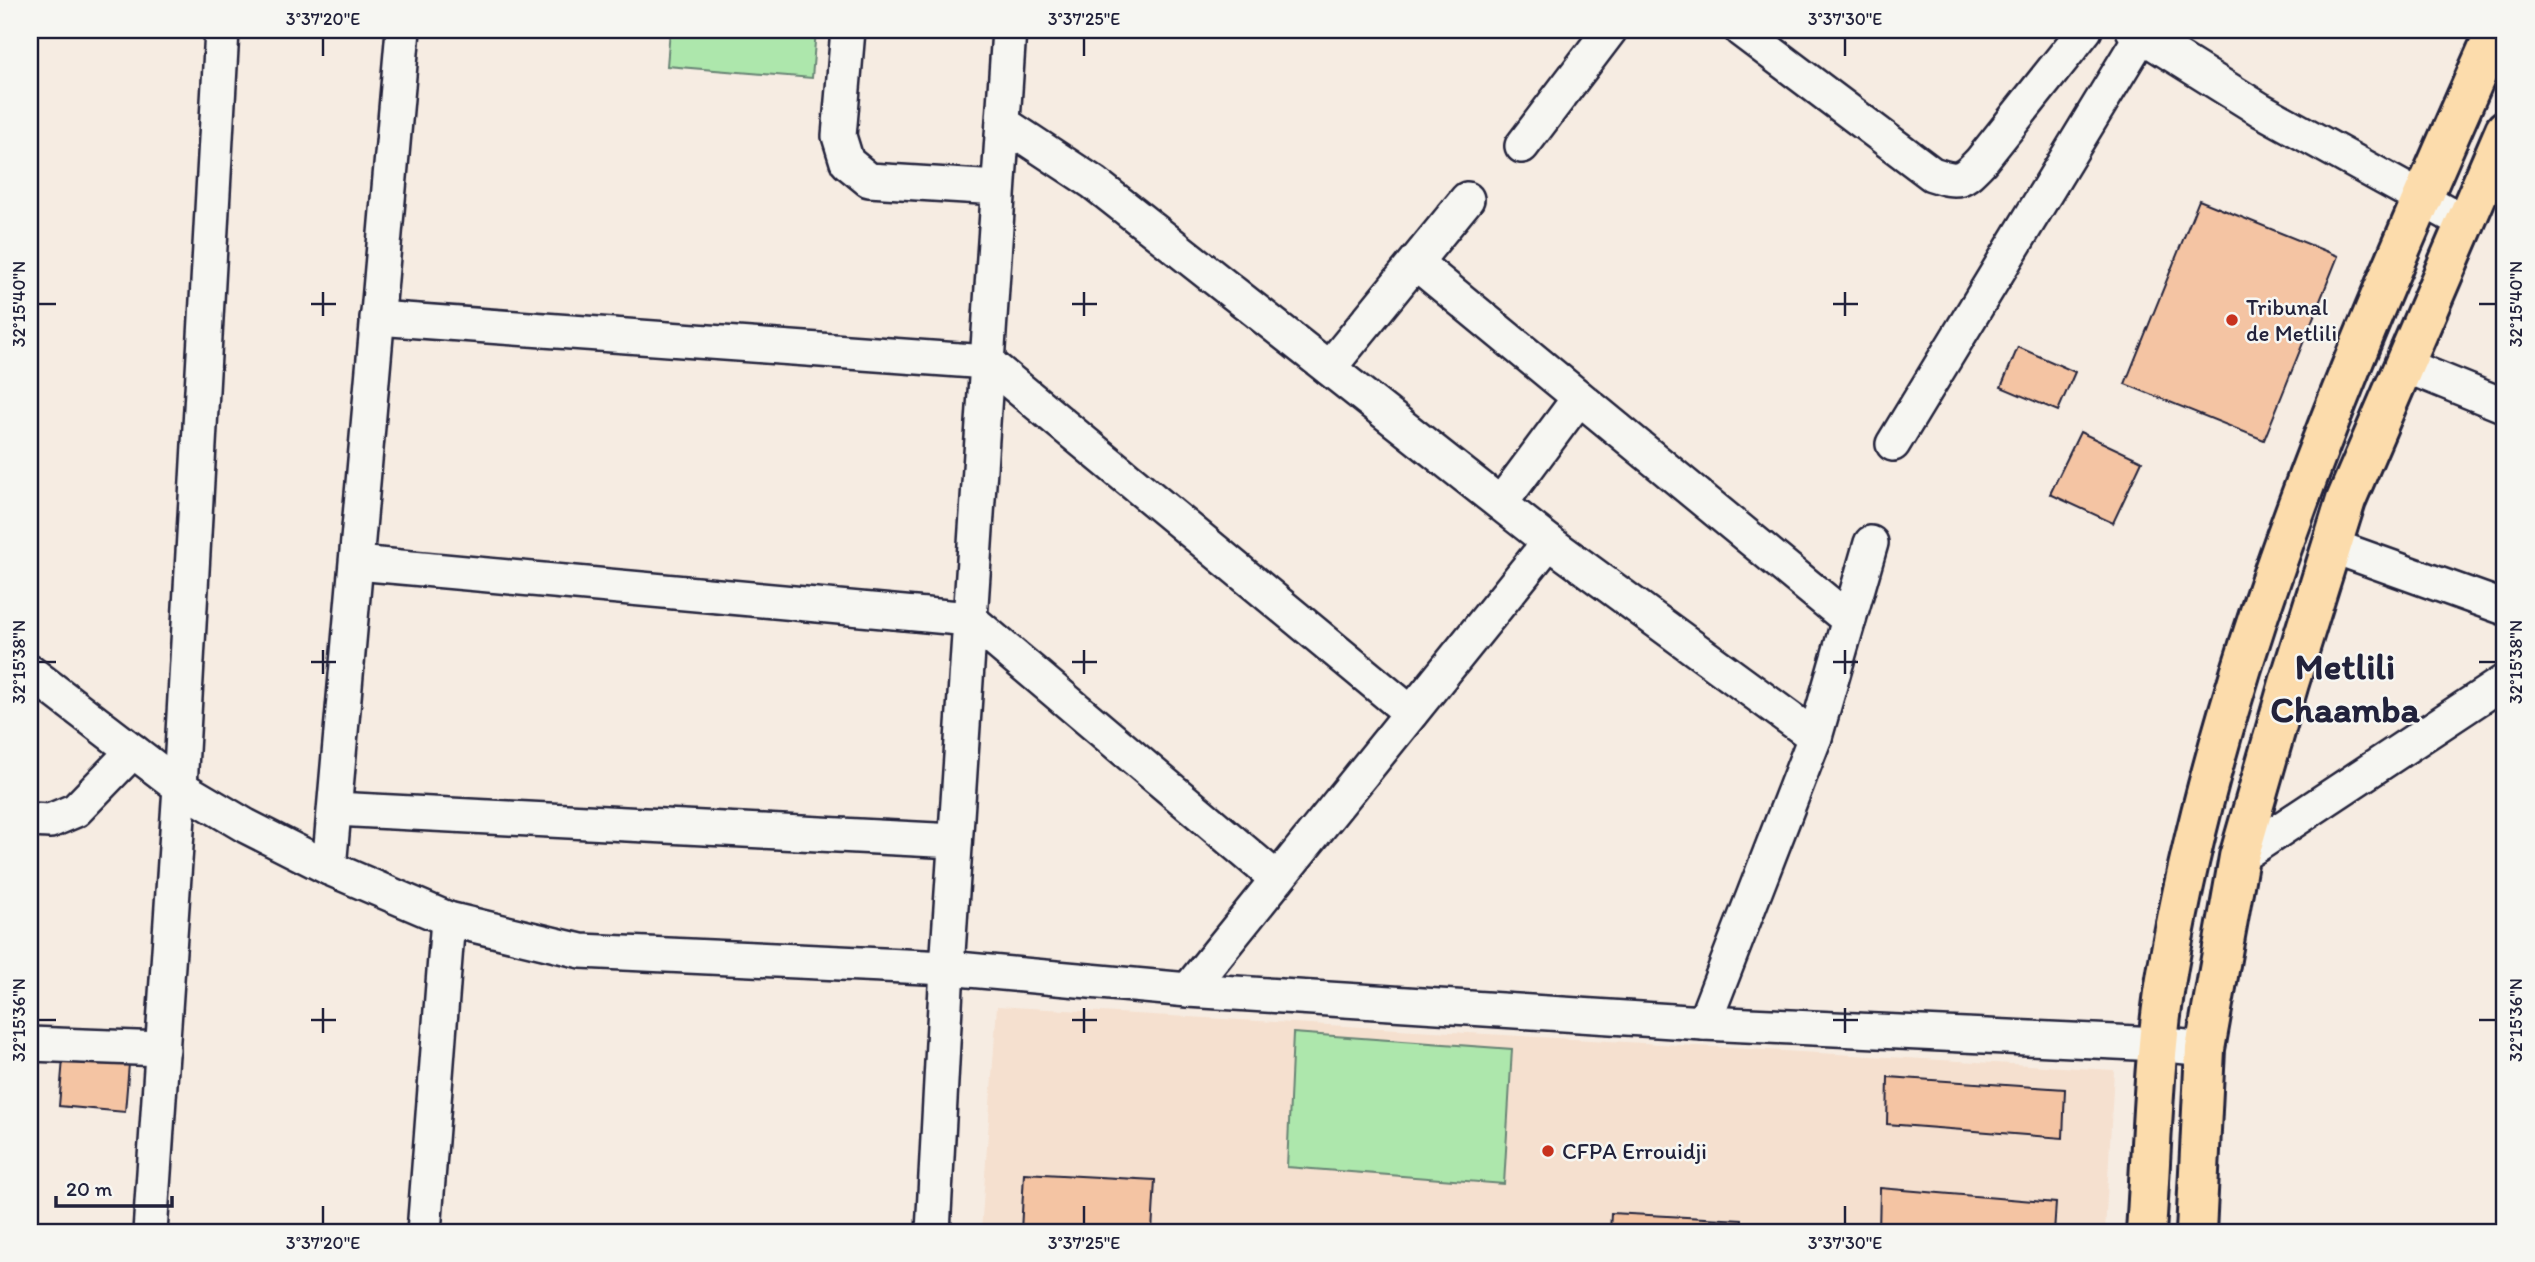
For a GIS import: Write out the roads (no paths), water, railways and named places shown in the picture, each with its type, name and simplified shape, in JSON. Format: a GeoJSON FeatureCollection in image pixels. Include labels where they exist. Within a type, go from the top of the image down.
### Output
{"type":"FeatureCollection","features":[{"type":"Feature","properties":{"kind":"main road"},"geometry":{"type":"LineString","coordinates":[[2146,1232],[2158,1044],[2168,968],[2203,804],[2248,649],[2302,487],[2423,198],[2497,30]]}},
{"type":"Feature","properties":{"kind":"main road"},"geometry":{"type":"LineString","coordinates":[[2196,1232],[2206,1049],[2239,857],[2346,500],[2505,131]]}},
{"type":"Feature","properties":{"kind":"street"},"geometry":{"type":"LineString","coordinates":[[150,1232],[180,787],[222,30]]}},
{"type":"Feature","properties":{"kind":"street"},"geometry":{"type":"LineString","coordinates":[[329,868],[403,30]]}},
{"type":"Feature","properties":{"kind":"street"},"geometry":{"type":"LineString","coordinates":[[848,30],[839,136],[847,162],[869,180],[998,188]]}},
{"type":"Feature","properties":{"kind":"street"},"geometry":{"type":"LineString","coordinates":[[1522,146],[1611,30]]}},
{"type":"Feature","properties":{"kind":"street"},"geometry":{"type":"LineString","coordinates":[[1741,30],[1932,174],[1953,181],[1965,177],[1981,161],[2085,30]]}},
{"type":"Feature","properties":{"kind":"street"},"geometry":{"type":"LineString","coordinates":[[933,1232],[947,968],[998,188],[1003,123],[1015,33]]}},
{"type":"Feature","properties":{"kind":"street"},"geometry":{"type":"LineString","coordinates":[[1893,444],[2137,33],[2261,110],[2466,223]]}},
{"type":"Feature","properties":{"kind":"street"},"geometry":{"type":"LineString","coordinates":[[1003,123],[1094,183],[1549,542],[1815,737]]}},
{"type":"Feature","properties":{"kind":"street"},"geometry":{"type":"LineString","coordinates":[[1329,368],[1467,200]]}},
{"type":"Feature","properties":{"kind":"street"},"geometry":{"type":"LineString","coordinates":[[1416,263],[1849,620]]}},
{"type":"Feature","properties":{"kind":"street"},"geometry":{"type":"LineString","coordinates":[[377,318],[987,362],[1412,713]]}},
{"type":"Feature","properties":{"kind":"street"},"geometry":{"type":"LineString","coordinates":[[2404,365],[2505,405]]}},
{"type":"Feature","properties":{"kind":"street"},"geometry":{"type":"LineString","coordinates":[[1501,503],[1579,398]]}},
{"type":"Feature","properties":{"kind":"street"},"geometry":{"type":"LineString","coordinates":[[1188,989],[1549,542]]}},
{"type":"Feature","properties":{"kind":"street"},"geometry":{"type":"LineString","coordinates":[[1704,1023],[1815,737],[1871,542]]}},
{"type":"Feature","properties":{"kind":"street"},"geometry":{"type":"LineString","coordinates":[[2332,547],[2505,608]]}},
{"type":"Feature","properties":{"kind":"street"},"geometry":{"type":"LineString","coordinates":[[357,563],[970,619],[1277,879]]}},
{"type":"Feature","properties":{"kind":"street"},"geometry":{"type":"LineString","coordinates":[[30,672],[180,787],[246,826],[329,868],[448,919],[581,951],[947,968],[1188,989],[1704,1023],[2158,1044],[2206,1049]]}},
{"type":"Feature","properties":{"kind":"street"},"geometry":{"type":"LineString","coordinates":[[2239,857],[2505,681]]}},
{"type":"Feature","properties":{"kind":"street"},"geometry":{"type":"LineString","coordinates":[[30,820],[50,821],[76,810],[133,751]]}},
{"type":"Feature","properties":{"kind":"street"},"geometry":{"type":"LineString","coordinates":[[335,809],[955,841]]}},
{"type":"Feature","properties":{"kind":"street"},"geometry":{"type":"LineString","coordinates":[[424,1232],[448,919]]}},
{"type":"Feature","properties":{"kind":"street"},"geometry":{"type":"LineString","coordinates":[[30,1044],[163,1049]]}},
{"type":"Feature","properties":{"kind":"place","name":"Tribunal de Metlili"},"geometry":{"type":"Point","coordinates":[2232,320]}},
{"type":"Feature","properties":{"kind":"place","name":"CFPA Errouidji"},"geometry":{"type":"Point","coordinates":[1548,1151]}},
{"type":"Feature","properties":{"kind":"district","name":"Metlili Chaamba"},"geometry":{"type":"Point","coordinates":[2345,688]}}]}
